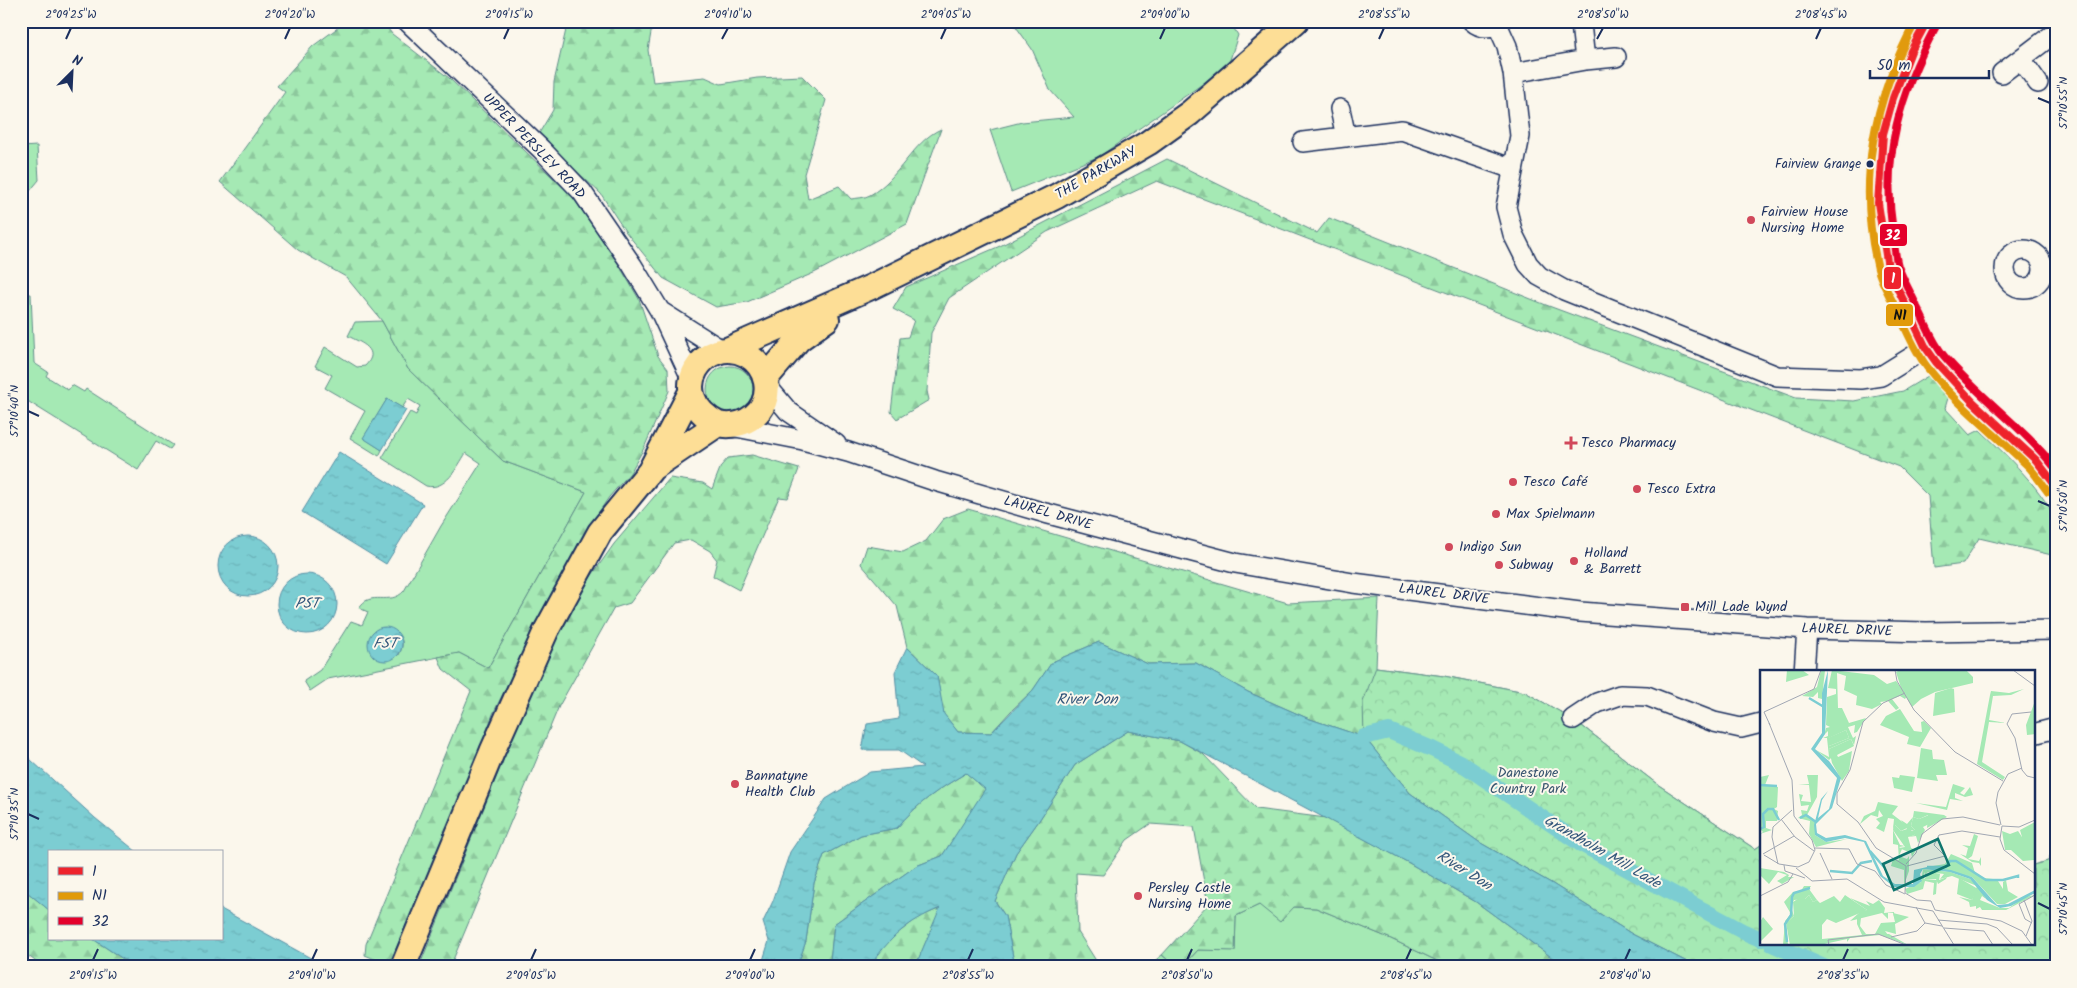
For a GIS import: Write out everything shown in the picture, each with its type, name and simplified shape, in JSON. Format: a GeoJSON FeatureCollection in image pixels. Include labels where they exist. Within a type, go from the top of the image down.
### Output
{"type":"FeatureCollection","features":[{"type":"Feature","properties":{"kind":"main road","name":"THE PARKWAY"},"geometry":{"type":"LineString","coordinates":[[871,287],[1057,196],[1148,143],[1190,113],[1296,21]]}},
{"type":"Feature","properties":{"kind":"main road"},"geometry":{"type":"LineString","coordinates":[[405,962],[492,752],[546,631],[600,532],[650,470],[691,386],[695,372],[706,358],[871,287]]}},
{"type":"Feature","properties":{"kind":"main road"},"geometry":{"type":"LineString","coordinates":[[691,386],[695,406],[705,417],[724,425],[741,424],[757,414],[763,405],[766,382],[799,339],[871,287]]}},
{"type":"Feature","properties":{"kind":"main road"},"geometry":{"type":"LineString","coordinates":[[725,350],[744,353],[758,363],[766,382]]}},
{"type":"Feature","properties":{"kind":"main road"},"geometry":{"type":"LineString","coordinates":[[650,470],[724,425]]}},
{"type":"Feature","properties":{"kind":"street","name":"UPPER PERSLEY ROAD"},"geometry":{"type":"LineString","coordinates":[[407,21],[541,149],[582,192],[632,265],[660,311],[691,386]]}},
{"type":"Feature","properties":{"kind":"street"},"geometry":{"type":"LineString","coordinates":[[1472,21],[1483,27],[1499,23],[1507,46],[1513,73],[1520,136],[1506,207],[1513,234],[1528,264],[1539,276],[1564,290],[1778,376],[1861,379],[1881,376],[1926,348]]}},
{"type":"Feature","properties":{"kind":"street"},"geometry":{"type":"LineString","coordinates":[[1927,21],[1911,51],[1888,117],[1882,144],[1878,203],[1888,268],[1926,348],[1936,362],[1972,402],[2036,460],[2056,486]]}},
{"type":"Feature","properties":{"kind":"street"},"geometry":{"type":"LineString","coordinates":[[1581,24],[1585,60]]}},
{"type":"Feature","properties":{"kind":"street"},"geometry":{"type":"LineString","coordinates":[[2002,73],[2056,32]]}},
{"type":"Feature","properties":{"kind":"street"},"geometry":{"type":"LineString","coordinates":[[1513,73],[1585,60],[1616,57]]}},
{"type":"Feature","properties":{"kind":"street"},"geometry":{"type":"LineString","coordinates":[[2020,60],[2038,83]]}},
{"type":"Feature","properties":{"kind":"street"},"geometry":{"type":"LineString","coordinates":[[1340,109],[1346,137]]}},
{"type":"Feature","properties":{"kind":"street"},"geometry":{"type":"LineString","coordinates":[[1303,142],[1402,130],[1513,170]]}},
{"type":"Feature","properties":{"kind":"street","name":"UPPER PERSLEY ROAD"},"geometry":{"type":"LineString","coordinates":[[660,311],[725,350]]}},
{"type":"Feature","properties":{"kind":"street","name":"LAUREL DRIVE"},"geometry":{"type":"LineString","coordinates":[[766,382],[788,411],[848,452]]}},
{"type":"Feature","properties":{"kind":"street","name":"LAUREL DRIVE"},"geometry":{"type":"LineString","coordinates":[[724,425],[803,440],[848,452],[935,481],[1045,513],[1235,563],[1353,582],[1580,612],[1807,629],[1926,632],[2056,630]]}},
{"type":"Feature","properties":{"kind":"street"},"geometry":{"type":"LineString","coordinates":[[1804,670],[1807,629]]}},
{"type":"Feature","properties":{"kind":"street"},"geometry":{"type":"LineString","coordinates":[[1573,719],[1597,703],[1620,695],[1647,696],[1714,722],[1741,728],[1760,723]]}},
{"type":"Feature","properties":{"kind":"street"},"geometry":{"type":"LineString","coordinates":[[2034,734],[2056,728]]}},
{"type":"Feature","properties":{"kind":"green space"},"geometry":{"type":"Polygon","coordinates":[[[347,21],[382,21],[392,34],[449,78],[572,196],[619,265],[639,299],[658,356],[668,369],[669,391],[644,448],[630,473],[609,497],[595,518],[522,655],[493,714],[467,784],[389,965],[365,955],[366,944],[471,691],[443,669],[438,657],[459,653],[488,668],[586,492],[503,461],[408,369],[382,321],[346,277],[298,250],[220,182],[285,92],[277,86],[313,46],[347,21]]]}},
{"type":"Feature","properties":{"kind":"green space"},"geometry":{"type":"Polygon","coordinates":[[[568,21],[653,21],[648,50],[653,82],[705,77],[721,84],[757,78],[802,76],[826,100],[804,174],[808,199],[839,186],[851,199],[870,195],[889,180],[922,142],[941,129],[907,224],[816,272],[747,302],[716,307],[663,278],[625,231],[601,194],[538,135],[553,110],[554,82],[568,21]]]}},
{"type":"Feature","properties":{"kind":"green space"},"geometry":{"type":"Polygon","coordinates":[[[1012,21],[1229,21],[1238,35],[1228,66],[1100,156],[1011,192],[990,130],[1022,122],[1074,117],[1050,90],[1032,49],[1012,21]]]}},
{"type":"Feature","properties":{"kind":"green space"},"geometry":{"type":"Polygon","coordinates":[[[37,146],[39,180],[24,198],[28,241],[21,241],[21,147],[37,146]]]}},
{"type":"Feature","properties":{"kind":"green space"},"geometry":{"type":"Polygon","coordinates":[[[1167,159],[1317,233],[1329,218],[1546,305],[1796,398],[1854,401],[1903,391],[1928,376],[1948,398],[1945,408],[1970,435],[1980,430],[2024,474],[2045,500],[2056,524],[2056,556],[1979,538],[1963,564],[1934,568],[1928,496],[1899,467],[1157,181],[1047,232],[949,298],[931,333],[927,391],[929,400],[897,419],[891,412],[900,338],[908,337],[914,320],[893,309],[906,287],[1000,246],[1167,159]]]}},
{"type":"Feature","properties":{"kind":"green space"},"geometry":{"type":"Polygon","coordinates":[[[21,294],[31,294],[34,363],[48,372],[46,376],[68,390],[72,385],[84,392],[86,389],[173,445],[170,449],[156,441],[138,470],[21,397],[21,294]]]}},
{"type":"Feature","properties":{"kind":"green space"},"geometry":{"type":"Polygon","coordinates":[[[382,321],[408,369],[503,461],[586,492],[488,668],[459,653],[328,679],[310,691],[304,681],[320,670],[351,621],[362,625],[368,612],[359,608],[364,602],[374,598],[393,598],[404,591],[441,526],[481,463],[466,453],[450,477],[433,487],[426,486],[382,458],[410,412],[416,415],[420,406],[408,399],[402,408],[387,399],[364,438],[382,450],[379,456],[350,438],[365,411],[325,388],[332,375],[315,366],[325,347],[357,367],[365,366],[371,356],[370,351],[364,344],[348,336],[355,322],[382,321]],[[382,628],[373,632],[399,655],[402,639],[382,628]]]}},
{"type":"Feature","properties":{"kind":"green space"},"geometry":{"type":"Polygon","coordinates":[[[735,366],[747,372],[752,380],[752,398],[747,406],[739,411],[725,412],[713,406],[708,398],[707,384],[713,372],[721,367],[735,366]]]}},
{"type":"Feature","properties":{"kind":"green space"},"geometry":{"type":"Polygon","coordinates":[[[752,455],[799,469],[788,498],[779,497],[739,590],[713,576],[717,560],[710,551],[691,540],[674,543],[630,603],[614,608],[559,706],[450,967],[419,967],[533,687],[573,602],[614,544],[670,478],[703,483],[712,489],[721,466],[728,458],[752,455]]]}},
{"type":"Feature","properties":{"kind":"green space"},"geometry":{"type":"Polygon","coordinates":[[[968,509],[1288,603],[1379,598],[1376,667],[1444,676],[1525,692],[1573,719],[1657,784],[1755,849],[1760,846],[1760,946],[2034,946],[2034,865],[2048,861],[2056,843],[2056,967],[1697,967],[1364,737],[1307,718],[1248,692],[1196,663],[1148,664],[1099,642],[1052,662],[1033,690],[991,733],[958,732],[943,714],[937,676],[907,647],[897,606],[861,564],[867,546],[903,552],[926,541],[943,519],[968,509]]]}},
{"type":"Feature","properties":{"kind":"green space","name":"Danestone Country Park"},"geometry":{"type":"Polygon","coordinates":[[[1376,667],[1444,676],[1525,692],[1573,719],[1657,784],[1755,849],[1760,846],[1760,946],[2034,946],[2034,865],[2048,861],[2056,843],[2056,967],[1697,967],[1632,934],[1551,883],[1479,842],[1410,793],[1364,737],[1363,702],[1376,667]]]}},
{"type":"Feature","properties":{"kind":"green space"},"geometry":{"type":"Polygon","coordinates":[[[1128,731],[1180,741],[1203,754],[1256,809],[1326,818],[1476,902],[1565,967],[1450,967],[1389,938],[1316,908],[1294,907],[1280,922],[1259,905],[1236,916],[1235,951],[1198,950],[1182,967],[1177,967],[1162,955],[1208,904],[1194,827],[1150,824],[1127,840],[1103,875],[1076,873],[1078,932],[1100,967],[1015,967],[1005,916],[995,901],[1016,853],[1075,765],[1128,731]]]}},
{"type":"Feature","properties":{"kind":"green space"},"geometry":{"type":"Polygon","coordinates":[[[966,773],[986,789],[942,856],[916,866],[834,924],[830,961],[825,967],[797,967],[806,941],[814,883],[824,855],[861,835],[897,828],[904,819],[929,798],[966,773]]]}},
{"type":"Feature","properties":{"kind":"green space"},"geometry":{"type":"Polygon","coordinates":[[[21,887],[48,909],[48,940],[94,940],[135,967],[43,967],[27,955],[21,960],[21,887]]]}},
{"type":"Feature","properties":{"kind":"green space"},"geometry":{"type":"Polygon","coordinates":[[[1259,905],[1316,908],[1389,938],[1450,967],[1182,967],[1198,950],[1235,950],[1236,916],[1259,905]]]}},
{"type":"Feature","properties":{"kind":"green space"},"geometry":{"type":"Polygon","coordinates":[[[941,908],[915,967],[869,967],[889,940],[919,917],[941,908]]]}},
{"type":"Feature","properties":{"kind":"green space"},"geometry":{"type":"Polygon","coordinates":[[[1162,955],[1177,967],[1147,967],[1162,955]]]}},
{"type":"Feature","properties":{"kind":"water"},"geometry":{"type":"Polygon","coordinates":[[[387,399],[406,410],[382,450],[363,438],[387,399]]]}},
{"type":"Feature","properties":{"kind":"water"},"geometry":{"type":"Polygon","coordinates":[[[339,452],[423,504],[386,564],[302,512],[339,452]]]}},
{"type":"Feature","properties":{"kind":"water"},"geometry":{"type":"Polygon","coordinates":[[[248,536],[265,541],[273,549],[278,566],[273,583],[265,591],[248,596],[231,591],[223,583],[218,566],[223,549],[231,541],[248,536]]]}},
{"type":"Feature","properties":{"kind":"water","name":"PST"},"geometry":{"type":"Polygon","coordinates":[[[307,574],[324,579],[332,587],[337,604],[332,621],[324,629],[307,634],[290,629],[282,621],[277,604],[282,587],[290,579],[307,574]]]}},
{"type":"Feature","properties":{"kind":"water","name":"FST"},"geometry":{"type":"Polygon","coordinates":[[[385,627],[397,632],[402,644],[397,656],[385,661],[373,656],[368,644],[373,632],[385,627]]]}},
{"type":"Feature","properties":{"kind":"water","name":"River Don"},"geometry":{"type":"Polygon","coordinates":[[[1099,642],[1148,664],[1196,663],[1248,692],[1307,718],[1364,737],[1410,793],[1479,842],[1551,883],[1632,934],[1697,967],[1565,967],[1476,902],[1409,863],[1180,741],[1128,731],[1075,765],[1016,853],[995,901],[1005,916],[1015,967],[998,967],[994,959],[990,967],[915,967],[940,908],[908,925],[884,947],[869,967],[825,967],[830,961],[834,924],[916,866],[942,856],[985,789],[966,773],[929,798],[904,819],[897,828],[861,835],[824,855],[814,883],[806,941],[797,967],[761,967],[769,941],[763,922],[773,901],[790,852],[826,799],[870,772],[923,767],[899,750],[862,750],[867,724],[899,719],[895,672],[907,647],[937,676],[944,714],[958,732],[991,733],[1033,690],[1052,662],[1099,642]]]}},
{"type":"Feature","properties":{"kind":"water"},"geometry":{"type":"Polygon","coordinates":[[[21,751],[95,818],[135,850],[48,850],[48,909],[21,887],[21,751]]]}},
{"type":"Feature","properties":{"kind":"water"},"geometry":{"type":"Polygon","coordinates":[[[222,910],[327,967],[135,967],[94,940],[222,940],[222,910]]]}},
{"type":"Feature","properties":{"kind":"waterway","name":"Grandholm Mill Lade"},"geometry":{"type":"LineString","coordinates":[[1364,737],[1389,731],[1461,763],[1581,844],[1744,932],[1760,939]]}},
{"type":"Feature","properties":{"kind":"waterway","name":"Grandholm Mill Lade"},"geometry":{"type":"LineString","coordinates":[[1777,946],[1824,967]]}},
{"type":"Feature","properties":{"kind":"transit line","name":"N1"},"geometry":{"type":"LineString","coordinates":[[1916,21],[1889,81],[1873,142],[1869,173],[1869,204],[1878,269],[1912,341],[1927,367],[1963,406],[2027,465],[2048,492]]}},
{"type":"Feature","properties":{"kind":"transit line","name":"1"},"geometry":{"type":"LineString","coordinates":[[1927,21],[1911,51],[1893,98],[1883,134],[1878,203],[1888,268],[1926,348],[1936,362],[1973,402],[2036,460],[2056,486]]}},
{"type":"Feature","properties":{"kind":"transit line","name":"32"},"geometry":{"type":"LineString","coordinates":[[1936,26],[1923,51],[1903,101],[1892,151],[1890,204],[1898,266],[1929,333],[1940,351],[1972,385],[2030,440],[2056,469]]}},
{"type":"Feature","properties":{"kind":"place","name":"Fairview Grange"},"geometry":{"type":"Point","coordinates":[1870,164]}},
{"type":"Feature","properties":{"kind":"place","name":"Fairview House Nursing Home"},"geometry":{"type":"Point","coordinates":[1751,220]}},
{"type":"Feature","properties":{"kind":"place","name":"Tesco Pharmacy"},"geometry":{"type":"Point","coordinates":[1571,443]}},
{"type":"Feature","properties":{"kind":"place","name":"Tesco Café"},"geometry":{"type":"Point","coordinates":[1513,482]}},
{"type":"Feature","properties":{"kind":"place","name":"Tesco Extra"},"geometry":{"type":"Point","coordinates":[1637,489]}},
{"type":"Feature","properties":{"kind":"place","name":"Max Spielmann"},"geometry":{"type":"Point","coordinates":[1496,514]}},
{"type":"Feature","properties":{"kind":"place","name":"Indigo Sun"},"geometry":{"type":"Point","coordinates":[1449,547]}},
{"type":"Feature","properties":{"kind":"place","name":"Holland & Barrett"},"geometry":{"type":"Point","coordinates":[1574,561]}},
{"type":"Feature","properties":{"kind":"place","name":"Subway"},"geometry":{"type":"Point","coordinates":[1499,565]}},
{"type":"Feature","properties":{"kind":"place","name":"Mill Lade Wynd"},"geometry":{"type":"Point","coordinates":[1685,607]}},
{"type":"Feature","properties":{"kind":"place","name":"Bannatyne Health Club"},"geometry":{"type":"Point","coordinates":[735,784]}},
{"type":"Feature","properties":{"kind":"place","name":"Persley Castle Nursing Home"},"geometry":{"type":"Point","coordinates":[1138,896]}}]}
